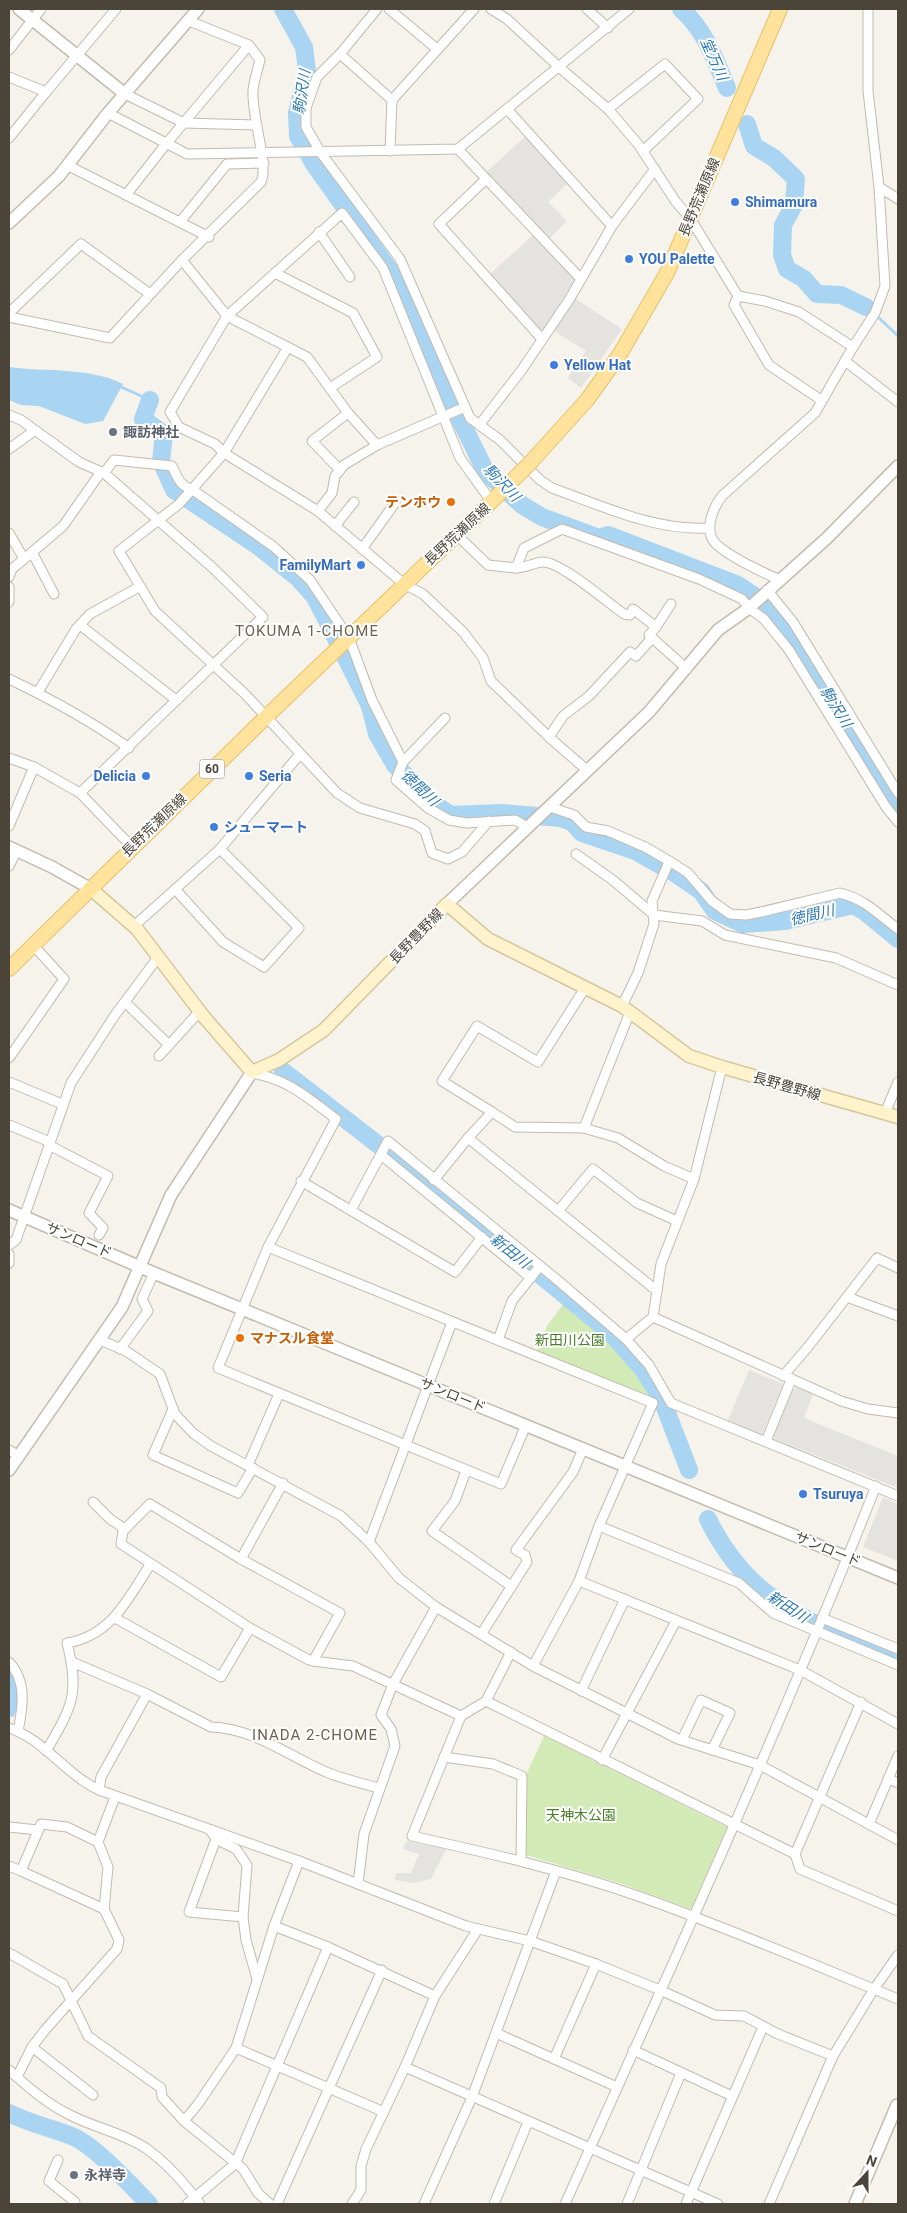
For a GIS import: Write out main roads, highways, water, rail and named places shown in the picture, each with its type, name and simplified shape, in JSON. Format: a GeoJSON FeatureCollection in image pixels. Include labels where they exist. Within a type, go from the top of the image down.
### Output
{"type":"FeatureCollection","features":[{"type":"Feature","properties":{"kind":"main road","name":"長野荒瀬原線"},"geometry":{"type":"LineString","coordinates":[[9,969],[266,716],[530,464],[587,400],[620,354],[666,273],[780,9]]}},
{"type":"Feature","properties":{"kind":"main road","name":"長野豊野線"},"geometry":{"type":"LineString","coordinates":[[91,889],[134,926],[200,1011],[252,1072],[279,1060],[324,1030],[447,904],[488,939],[626,1009],[689,1056],[722,1068],[898,1117]]}},
{"type":"Feature","properties":{"kind":"water"},"geometry":{"type":"Polygon","coordinates":[[[9,367],[82,372],[123,384],[103,421],[85,424],[39,406],[21,405],[9,400],[9,367]]]}},
{"type":"Feature","properties":{"kind":"water"},"geometry":{"type":"Polygon","coordinates":[[[9,1669],[18,1686],[19,1693],[18,1705],[13,1717],[9,1716],[9,1669]]]}},
{"type":"Feature","properties":{"kind":"waterway","name":"駒沢川"},"geometry":{"type":"LineString","coordinates":[[283,9],[304,47],[307,71],[297,113],[298,136],[314,164],[397,281],[447,393],[486,472],[522,505],[542,517],[599,538],[608,535],[738,585],[753,595],[796,642],[898,809]]}},
{"type":"Feature","properties":{"kind":"waterway","name":"堂万川"},"geometry":{"type":"LineString","coordinates":[[681,9],[697,26],[703,36],[714,56],[727,88]]}},
{"type":"Feature","properties":{"kind":"waterway","name":"堂万川"},"geometry":{"type":"LineString","coordinates":[[747,124],[754,146],[774,158],[796,179],[794,205],[783,225],[782,255],[787,269],[804,279],[817,294],[841,295],[866,307]]}},
{"type":"Feature","properties":{"kind":"waterway","name":"堂万川"},"geometry":{"type":"LineString","coordinates":[[879,318],[898,336]]}},
{"type":"Feature","properties":{"kind":"waterway"},"geometry":{"type":"LineString","coordinates":[[119,386],[150,400]]}},
{"type":"Feature","properties":{"kind":"waterway","name":"徳間川"},"geometry":{"type":"LineString","coordinates":[[150,400],[143,419],[164,434],[161,461],[174,490],[258,546],[298,578],[315,597],[370,706],[377,734],[395,765],[437,806],[451,815],[502,813],[560,818],[572,822],[582,833],[635,851],[676,874],[701,891],[715,911],[743,924],[785,921],[853,905],[864,911],[898,939]]}},
{"type":"Feature","properties":{"kind":"waterway","name":"新田川"},"geometry":{"type":"LineString","coordinates":[[283,1071],[443,1195],[611,1333],[642,1368],[661,1397],[689,1470]]}},
{"type":"Feature","properties":{"kind":"waterway","name":"新田川"},"geometry":{"type":"LineString","coordinates":[[708,1519],[725,1548],[744,1572],[765,1592],[788,1609],[813,1623],[898,1660]]}},
{"type":"Feature","properties":{"kind":"waterway"},"geometry":{"type":"LineString","coordinates":[[9,2113],[83,2142],[93,2149],[149,2204]]}},
{"type":"Feature","properties":{"kind":"place","name":"Shimamura"},"geometry":{"type":"Point","coordinates":[735,202]}},
{"type":"Feature","properties":{"kind":"place","name":"YOU Palette"},"geometry":{"type":"Point","coordinates":[629,259]}},
{"type":"Feature","properties":{"kind":"place","name":"Yellow Hat"},"geometry":{"type":"Point","coordinates":[554,365]}},
{"type":"Feature","properties":{"kind":"place","name":"諏訪神社"},"geometry":{"type":"Point","coordinates":[113,432]}},
{"type":"Feature","properties":{"kind":"place","name":"テンホウ"},"geometry":{"type":"Point","coordinates":[451,502]}},
{"type":"Feature","properties":{"kind":"place","name":"FamilyMart"},"geometry":{"type":"Point","coordinates":[361,565]}},
{"type":"Feature","properties":{"kind":"place","name":"Delicia"},"geometry":{"type":"Point","coordinates":[146,776]}},
{"type":"Feature","properties":{"kind":"place","name":"Seria"},"geometry":{"type":"Point","coordinates":[249,776]}},
{"type":"Feature","properties":{"kind":"place","name":"シューマート"},"geometry":{"type":"Point","coordinates":[214,827]}},
{"type":"Feature","properties":{"kind":"place","name":"マナスル食堂"},"geometry":{"type":"Point","coordinates":[240,1338]}},
{"type":"Feature","properties":{"kind":"place","name":"Tsuruya"},"geometry":{"type":"Point","coordinates":[803,1494]}},
{"type":"Feature","properties":{"kind":"place","name":"永祥寺"},"geometry":{"type":"Point","coordinates":[74,2175]}},
{"type":"Feature","properties":{"kind":"district","name":"TOKUMA 1-CHOME"},"geometry":{"type":"Point","coordinates":[307,631]}},
{"type":"Feature","properties":{"kind":"district","name":"INADA 2-CHOME"},"geometry":{"type":"Point","coordinates":[315,1735]}},
{"type":"Feature","properties":{"kind":"park label","name":"新田川公園"},"geometry":{"type":"Point","coordinates":[570,1340]}},
{"type":"Feature","properties":{"kind":"park label","name":"天神木公園"},"geometry":{"type":"Point","coordinates":[581,1815]}}]}
